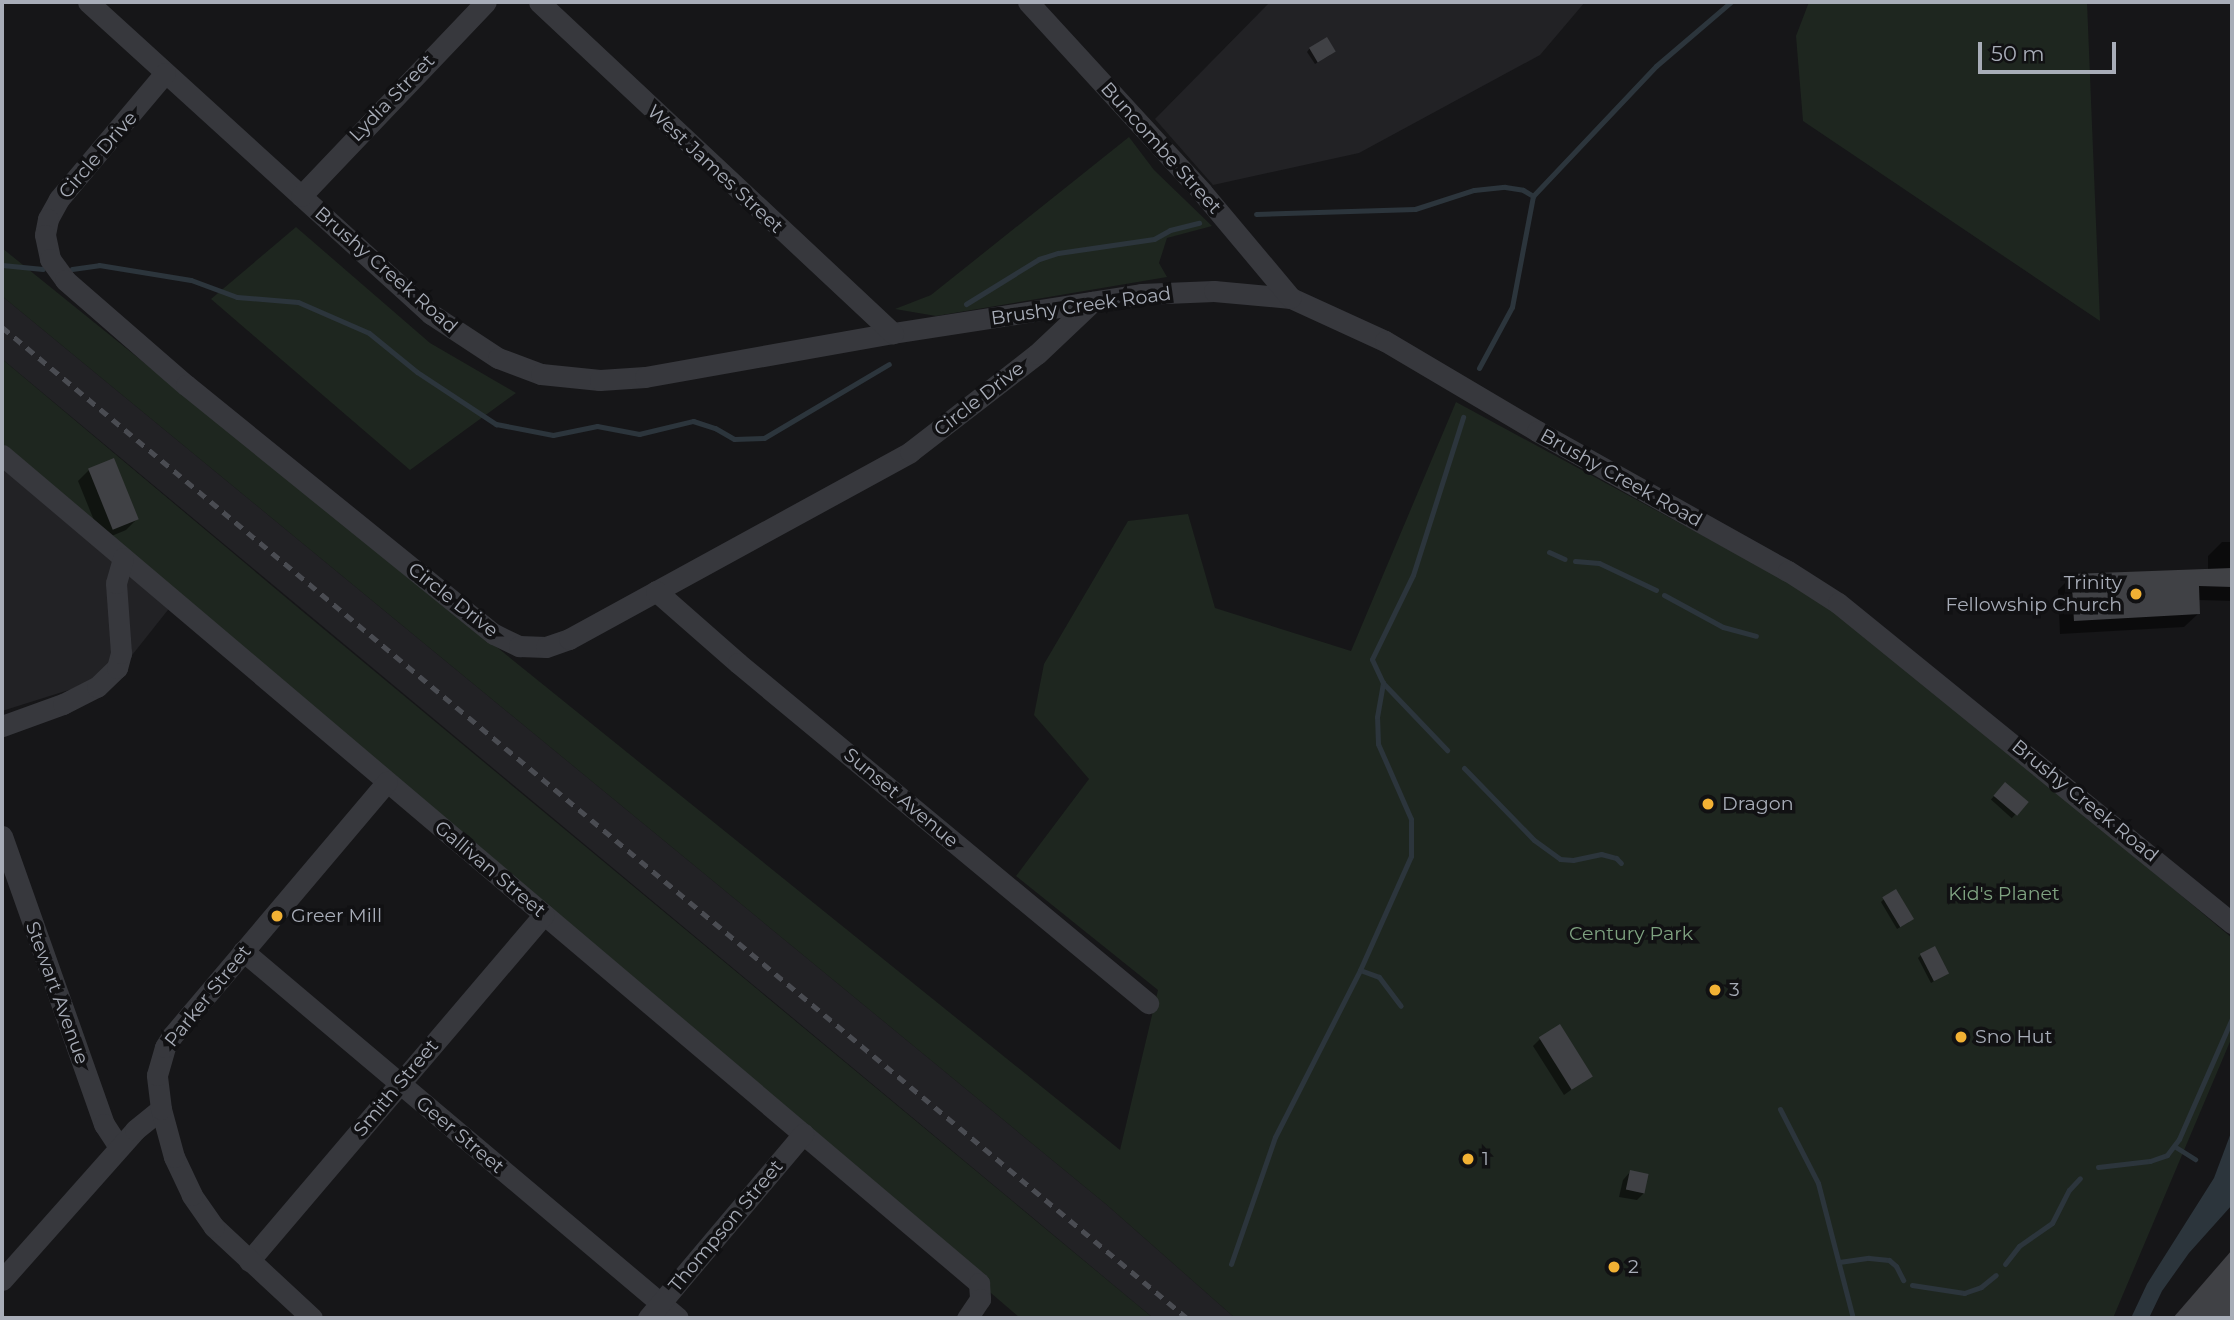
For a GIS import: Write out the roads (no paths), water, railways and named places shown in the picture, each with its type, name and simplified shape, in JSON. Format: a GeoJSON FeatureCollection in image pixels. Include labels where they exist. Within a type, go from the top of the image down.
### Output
{"type":"FeatureCollection","features":[{"type":"Feature","properties":{"kind":"street","name":"Brushy Creek Road"},"geometry":{"type":"LineString","coordinates":[[88,2],[431,314],[498,358],[541,374],[600,380],[645,377],[893,333],[1142,294],[1190,291],[1291,298],[1385,341],[1537,431],[1788,571],[1838,603],[2232,923]]}},
{"type":"Feature","properties":{"kind":"street","name":"Lydia Street"},"geometry":{"type":"LineString","coordinates":[[301,196],[486,2]]}},
{"type":"Feature","properties":{"kind":"street","name":"West James Street"},"geometry":{"type":"LineString","coordinates":[[539,2],[893,333]]}},
{"type":"Feature","properties":{"kind":"street","name":"Buncombe Street"},"geometry":{"type":"LineString","coordinates":[[1028,2],[1237,232],[1291,298]]}},
{"type":"Feature","properties":{"kind":"street","name":"Circle Drive"},"geometry":{"type":"LineString","coordinates":[[165,73],[51,211],[46,235],[50,259],[65,281],[186,385],[507,642],[533,647],[554,645],[910,452],[1037,354],[1092,302]]}},
{"type":"Feature","properties":{"kind":"street","name":"Gallivan Street"},"geometry":{"type":"LineString","coordinates":[[2,455],[979,1283],[980,1299],[967,1318]]}},
{"type":"Feature","properties":{"kind":"street"},"geometry":{"type":"LineString","coordinates":[[2,726],[63,704],[97,687],[117,668],[121,653],[116,583],[123,558]]}},
{"type":"Feature","properties":{"kind":"street","name":"Sunset Avenue"},"geometry":{"type":"LineString","coordinates":[[656,591],[738,663],[1148,1003]]}},
{"type":"Feature","properties":{"kind":"street","name":"Parker Street"},"geometry":{"type":"LineString","coordinates":[[312,1318],[214,1227],[192,1195],[174,1157],[161,1109],[157,1075],[165,1047],[387,782]]}},
{"type":"Feature","properties":{"kind":"street","name":"Stewart Avenue"},"geometry":{"type":"LineString","coordinates":[[2,836],[104,1124],[119,1147]]}},
{"type":"Feature","properties":{"kind":"street","name":"Smith Street"},"geometry":{"type":"LineString","coordinates":[[249,1261],[544,914]]}},
{"type":"Feature","properties":{"kind":"street","name":"Geer Street"},"geometry":{"type":"LineString","coordinates":[[243,951],[400,1084],[655,1311],[678,1318]]}},
{"type":"Feature","properties":{"kind":"street"},"geometry":{"type":"LineString","coordinates":[[2,1280],[119,1147],[161,1109]]}},
{"type":"Feature","properties":{"kind":"street","name":"Thompson Street"},"geometry":{"type":"LineString","coordinates":[[655,1311],[803,1133]]}},
{"type":"Feature","properties":{"kind":"waterway"},"geometry":{"type":"LineString","coordinates":[[1479,368],[1512,307],[1533,196],[1656,66],[1731,2]]}},
{"type":"Feature","properties":{"kind":"waterway"},"geometry":{"type":"LineString","coordinates":[[1256,214],[1415,209],[1474,190],[1505,187],[1523,190],[1533,196]]}},
{"type":"Feature","properties":{"kind":"waterway"},"geometry":{"type":"LineString","coordinates":[[966,304],[1039,259],[1058,253],[1154,239],[1170,230],[1199,223]]}},
{"type":"Feature","properties":{"kind":"waterway"},"geometry":{"type":"LineString","coordinates":[[2,265],[43,269]]}},
{"type":"Feature","properties":{"kind":"waterway"},"geometry":{"type":"LineString","coordinates":[[72,269],[99,265],[191,280],[237,297],[298,302],[369,333],[417,372],[496,424],[553,435],[597,426],[639,434],[693,421],[715,428],[734,439],[764,438],[889,364]]}},
{"type":"Feature","properties":{"kind":"waterway"},"geometry":{"type":"LineString","coordinates":[[1231,1264],[1275,1137],[1360,970],[1411,856],[1411,819],[1378,744],[1377,717],[1383,683],[1372,659],[1413,575],[1463,417]]}},
{"type":"Feature","properties":{"kind":"waterway"},"geometry":{"type":"LineString","coordinates":[[1549,552],[1565,559]]}},
{"type":"Feature","properties":{"kind":"waterway"},"geometry":{"type":"LineString","coordinates":[[1575,561],[1599,563],[1656,590]]}},
{"type":"Feature","properties":{"kind":"waterway"},"geometry":{"type":"LineString","coordinates":[[1664,595],[1723,627],[1756,636]]}},
{"type":"Feature","properties":{"kind":"waterway"},"geometry":{"type":"LineString","coordinates":[[1383,683],[1447,750]]}},
{"type":"Feature","properties":{"kind":"waterway"},"geometry":{"type":"LineString","coordinates":[[1464,768],[1534,840],[1560,859],[1573,860],[1601,854],[1616,858],[1621,863]]}},
{"type":"Feature","properties":{"kind":"waterway"},"geometry":{"type":"LineString","coordinates":[[1360,970],[1379,977],[1401,1006]]}},
{"type":"Feature","properties":{"kind":"waterway"},"geometry":{"type":"LineString","coordinates":[[2098,1167],[2150,1161],[2167,1155],[2179,1139],[2232,1018]]}},
{"type":"Feature","properties":{"kind":"waterway"},"geometry":{"type":"LineString","coordinates":[[1780,1109],[1818,1183],[1853,1318]]}},
{"type":"Feature","properties":{"kind":"waterway"},"geometry":{"type":"LineString","coordinates":[[2174,1146],[2195,1159]]}},
{"type":"Feature","properties":{"kind":"waterway"},"geometry":{"type":"LineString","coordinates":[[2005,1264],[2019,1246],[2052,1223],[2069,1190],[2080,1178]]}},
{"type":"Feature","properties":{"kind":"waterway"},"geometry":{"type":"LineString","coordinates":[[1839,1262],[1869,1258],[1889,1260],[1896,1266],[1903,1280]]}},
{"type":"Feature","properties":{"kind":"waterway"},"geometry":{"type":"LineString","coordinates":[[1912,1285],[1964,1293],[1981,1287],[1996,1275]]}},
{"type":"Feature","properties":{"kind":"railway"},"geometry":{"type":"LineString","coordinates":[[2,327],[1187,1318]]}},
{"type":"Feature","properties":{"kind":"place","name":"Trinity Fellowship Church"},"geometry":{"type":"Point","coordinates":[2136,594]}},
{"type":"Feature","properties":{"kind":"place","name":"Dragon"},"geometry":{"type":"Point","coordinates":[1708,804]}},
{"type":"Feature","properties":{"kind":"place","name":"Greer Mill"},"geometry":{"type":"Point","coordinates":[277,916]}},
{"type":"Feature","properties":{"kind":"place","name":"3"},"geometry":{"type":"Point","coordinates":[1715,990]}},
{"type":"Feature","properties":{"kind":"place","name":"Sno Hut"},"geometry":{"type":"Point","coordinates":[1961,1037]}},
{"type":"Feature","properties":{"kind":"place","name":"1"},"geometry":{"type":"Point","coordinates":[1468,1159]}},
{"type":"Feature","properties":{"kind":"place","name":"2"},"geometry":{"type":"Point","coordinates":[1614,1267]}},
{"type":"Feature","properties":{"kind":"park label","name":"Kid's Planet"},"geometry":{"type":"Point","coordinates":[2004,894]}},
{"type":"Feature","properties":{"kind":"park label","name":"Century Park"},"geometry":{"type":"Point","coordinates":[1631,934]}}]}
